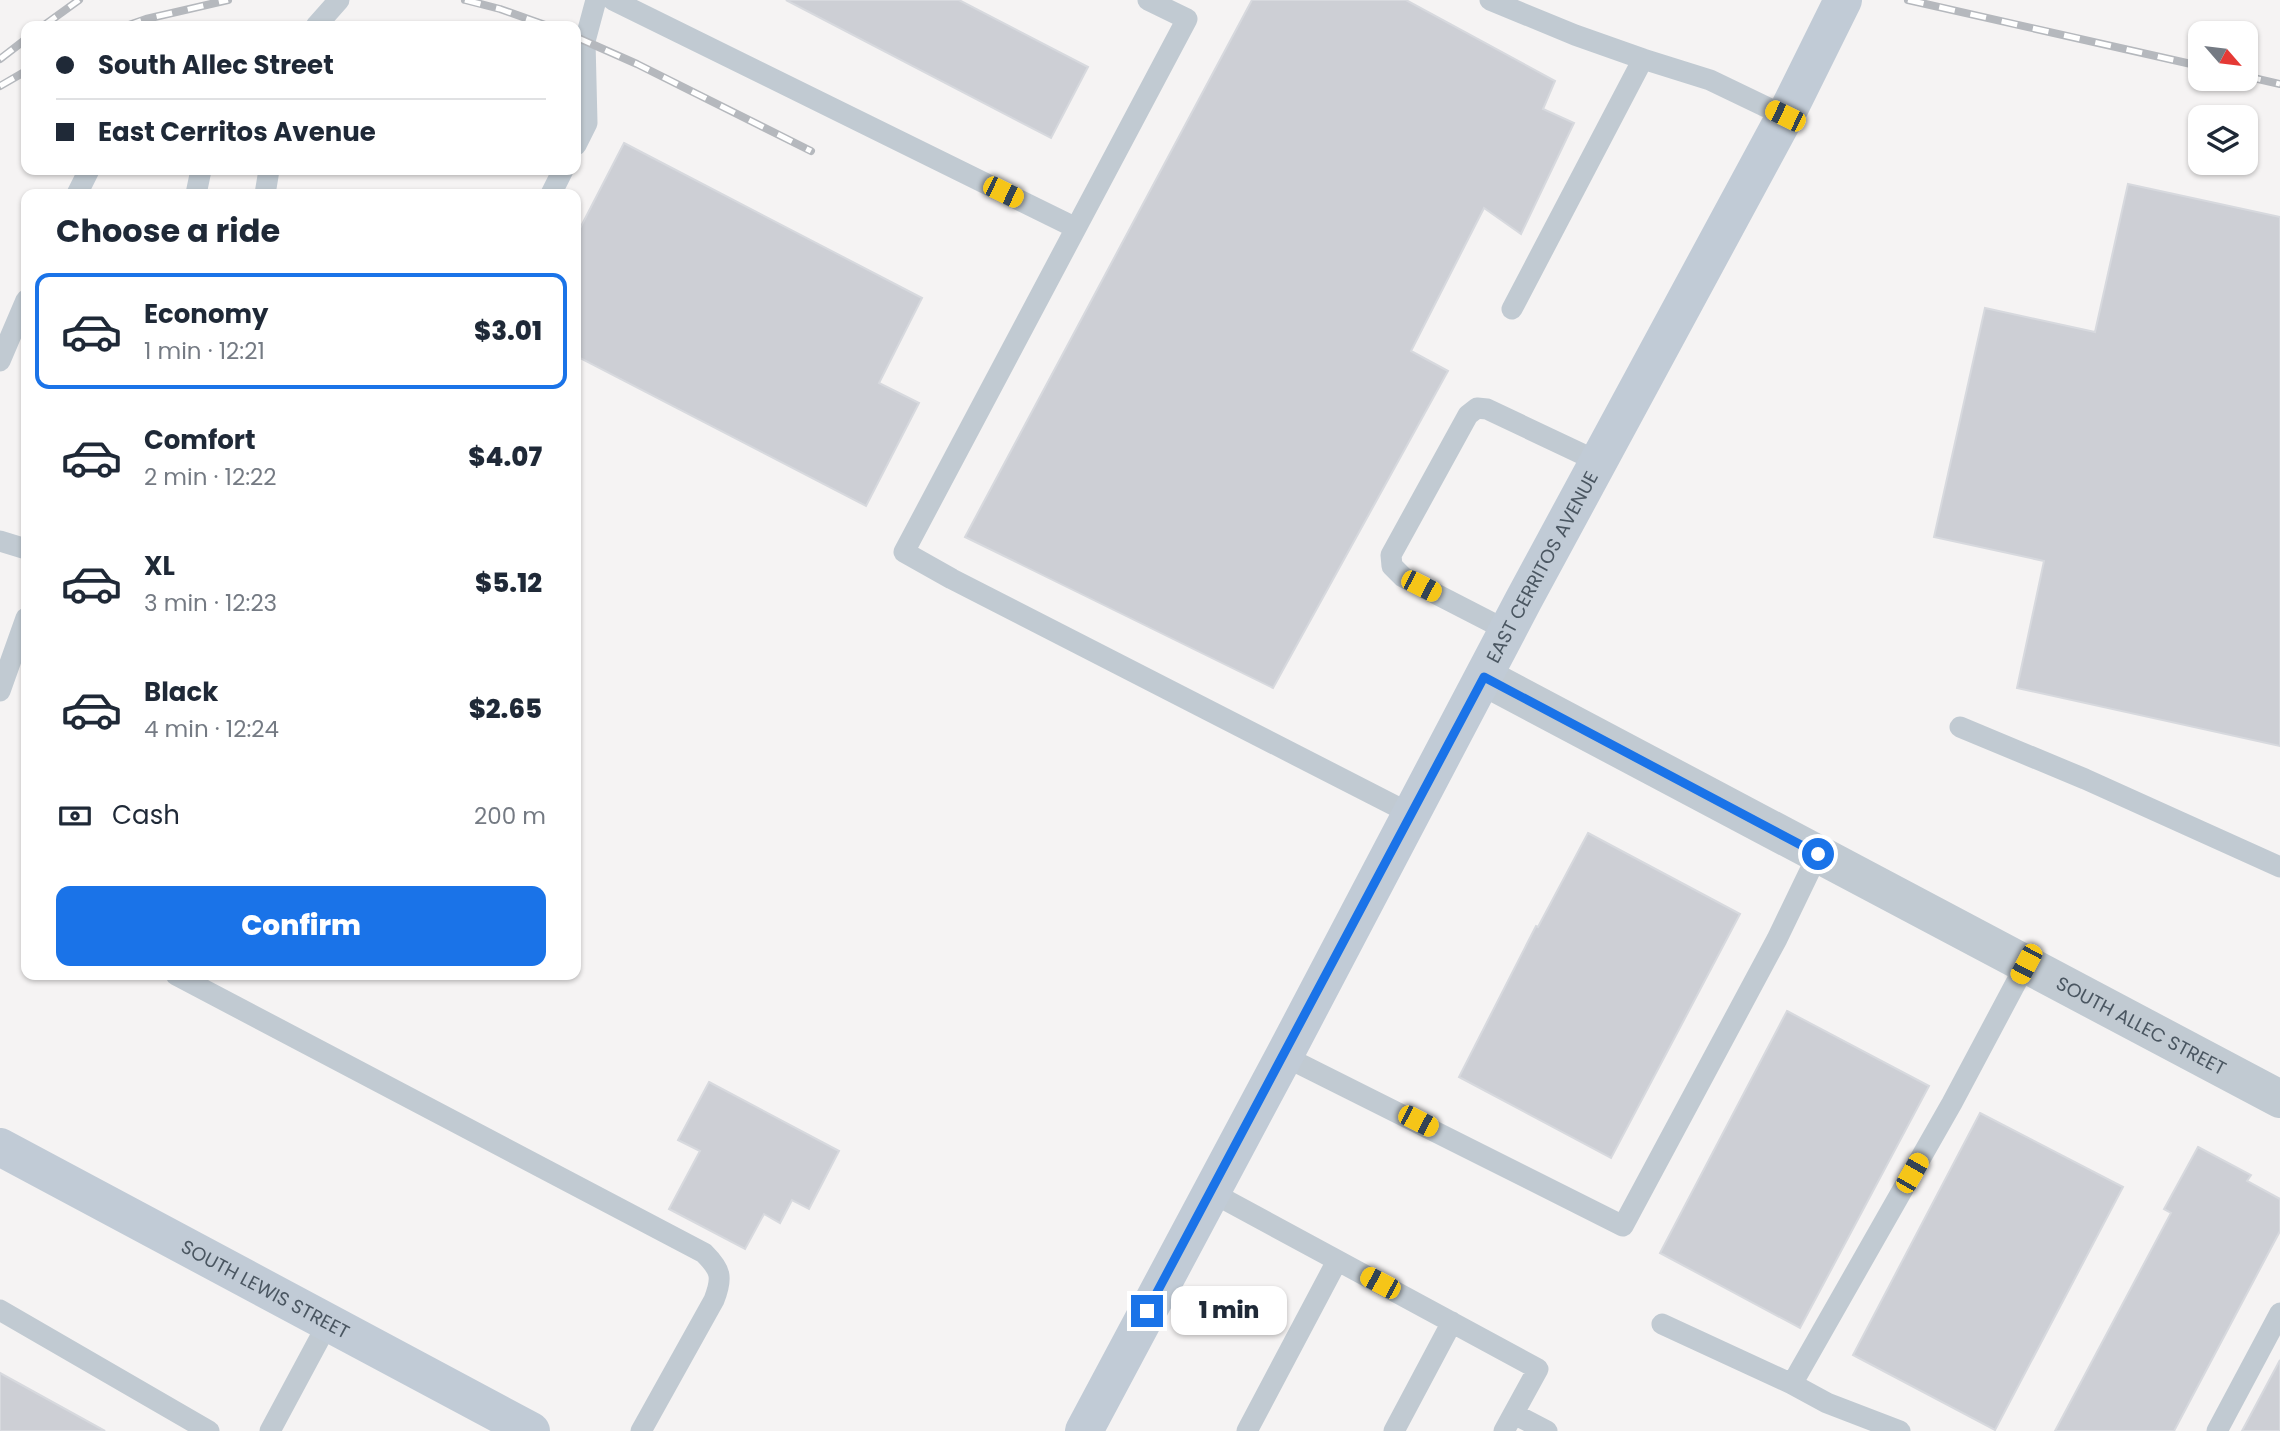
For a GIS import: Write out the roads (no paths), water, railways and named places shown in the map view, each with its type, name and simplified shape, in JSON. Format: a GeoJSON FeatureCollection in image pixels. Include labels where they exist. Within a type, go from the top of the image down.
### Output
{"type":"FeatureCollection","features":[{"type":"Feature","properties":{"kind":"main road","name":"EAST CERRITOS AVENUE"},"geometry":{"type":"LineString","coordinates":[[1084,1431],[1598,462],[1785,116],[1843,0]]}},
{"type":"Feature","properties":{"kind":"main road","name":"SOUTH LEWIS STREET"},"geometry":{"type":"LineString","coordinates":[[0,1147],[531,1431]]}},
{"type":"Feature","properties":{"kind":"street","name":"SOUTH ALLEC STREET"},"geometry":{"type":"LineString","coordinates":[[1484,677],[2280,1099]]}},
{"type":"Feature","properties":{"kind":"lane"},"geometry":{"type":"LineString","coordinates":[[320,21],[339,0]]}},
{"type":"Feature","properties":{"kind":"lane"},"geometry":{"type":"LineString","coordinates":[[581,135],[587,123],[585,41],[596,0]]}},
{"type":"Feature","properties":{"kind":"lane"},"geometry":{"type":"LineString","coordinates":[[613,0],[1076,228]]}},
{"type":"Feature","properties":{"kind":"lane"},"geometry":{"type":"LineString","coordinates":[[1148,0],[1187,19],[905,552],[952,579],[1411,814]]}},
{"type":"Feature","properties":{"kind":"lane"},"geometry":{"type":"LineString","coordinates":[[1490,0],[1574,34],[1710,80],[1785,116]]}},
{"type":"Feature","properties":{"kind":"lane"},"geometry":{"type":"LineString","coordinates":[[1511,309],[1643,59]]}},
{"type":"Feature","properties":{"kind":"lane"},"geometry":{"type":"LineString","coordinates":[[0,360],[21,312]]}},
{"type":"Feature","properties":{"kind":"lane"},"geometry":{"type":"LineString","coordinates":[[1508,631],[1404,577],[1392,566],[1391,555],[1468,415],[1477,408],[1487,409],[1598,462]]}},
{"type":"Feature","properties":{"kind":"lane"},"geometry":{"type":"LineString","coordinates":[[0,541],[21,547]]}},
{"type":"Feature","properties":{"kind":"lane"},"geometry":{"type":"LineString","coordinates":[[0,691],[21,632]]}},
{"type":"Feature","properties":{"kind":"lane"},"geometry":{"type":"LineString","coordinates":[[1960,727],[2085,779],[2280,867]]}},
{"type":"Feature","properties":{"kind":"lane"},"geometry":{"type":"LineString","coordinates":[[1284,1056],[1623,1226],[1777,939],[1818,854]]}},
{"type":"Feature","properties":{"kind":"lane"},"geometry":{"type":"LineString","coordinates":[[1791,1384],[1952,1103],[2026,964]]}},
{"type":"Feature","properties":{"kind":"lane"},"geometry":{"type":"LineString","coordinates":[[185,980],[704,1253],[715,1264],[720,1285],[641,1431]]}},
{"type":"Feature","properties":{"kind":"lane"},"geometry":{"type":"LineString","coordinates":[[1211,1192],[1538,1369],[1509,1423],[1547,1431]]}},
{"type":"Feature","properties":{"kind":"lane"},"geometry":{"type":"LineString","coordinates":[[1247,1431],[1337,1261]]}},
{"type":"Feature","properties":{"kind":"lane"},"geometry":{"type":"LineString","coordinates":[[0,1310],[209,1431]]}},
{"type":"Feature","properties":{"kind":"lane"},"geometry":{"type":"LineString","coordinates":[[2217,1431],[2280,1313]]}},
{"type":"Feature","properties":{"kind":"lane"},"geometry":{"type":"LineString","coordinates":[[1394,1431],[1452,1322]]}},
{"type":"Feature","properties":{"kind":"lane"},"geometry":{"type":"LineString","coordinates":[[270,1431],[328,1323]]}},
{"type":"Feature","properties":{"kind":"lane"},"geometry":{"type":"LineString","coordinates":[[1662,1324],[1827,1402],[1900,1431]]}},
{"type":"Feature","properties":{"kind":"railway"},"geometry":{"type":"LineString","coordinates":[[50,21],[79,0]]}},
{"type":"Feature","properties":{"kind":"railway"},"geometry":{"type":"LineString","coordinates":[[140,21],[228,0]]}},
{"type":"Feature","properties":{"kind":"railway"},"geometry":{"type":"LineString","coordinates":[[465,0],[534,21]]}},
{"type":"Feature","properties":{"kind":"railway"},"geometry":{"type":"LineString","coordinates":[[1908,0],[2188,63]]}},
{"type":"Feature","properties":{"kind":"railway"},"geometry":{"type":"LineString","coordinates":[[581,39],[637,64],[811,151]]}},
{"type":"Feature","properties":{"kind":"railway"},"geometry":{"type":"LineString","coordinates":[[0,59],[21,43]]}},
{"type":"Feature","properties":{"kind":"railway"},"geometry":{"type":"LineString","coordinates":[[0,86],[21,74]]}},
{"type":"Feature","properties":{"kind":"railway"},"geometry":{"type":"LineString","coordinates":[[2258,79],[2280,84]]}}]}
